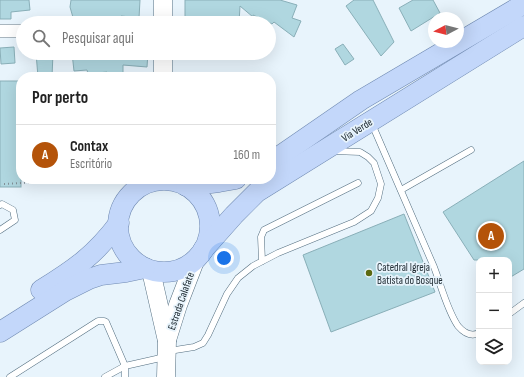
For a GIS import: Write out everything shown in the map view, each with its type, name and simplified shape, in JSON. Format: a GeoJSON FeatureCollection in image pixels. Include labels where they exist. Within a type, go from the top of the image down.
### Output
{"type":"FeatureCollection","features":[{"type":"Feature","properties":{"kind":"main road","name":"Via Verde"},"geometry":{"type":"LineString","coordinates":[[276,159],[361,100],[524,4]]}},
{"type":"Feature","properties":{"kind":"main road","name":"Via Verde"},"geometry":{"type":"LineString","coordinates":[[276,180],[524,26]]}},
{"type":"Feature","properties":{"kind":"main road"},"geometry":{"type":"LineString","coordinates":[[140,184],[129,197],[122,209],[119,223],[120,236],[125,250],[134,260],[148,269]]}},
{"type":"Feature","properties":{"kind":"main road"},"geometry":{"type":"LineString","coordinates":[[0,316],[60,287],[101,275],[148,269],[163,272],[174,271],[185,267],[199,256],[209,236],[210,222],[206,207],[198,195],[183,184]]}},
{"type":"Feature","properties":{"kind":"main road","name":"Via Verde"},"geometry":{"type":"LineString","coordinates":[[199,256],[234,215],[257,192],[270,184]]}},
{"type":"Feature","properties":{"kind":"main road"},"geometry":{"type":"LineString","coordinates":[[0,332],[60,287],[81,264],[91,256],[119,223]]}},
{"type":"Feature","properties":{"kind":"street"},"geometry":{"type":"LineString","coordinates":[[163,0],[163,16]]}},
{"type":"Feature","properties":{"kind":"street"},"geometry":{"type":"LineString","coordinates":[[0,31],[16,30]]}},
{"type":"Feature","properties":{"kind":"street"},"geometry":{"type":"LineString","coordinates":[[163,60],[163,72]]}},
{"type":"Feature","properties":{"kind":"street","name":"Estrada Calafate"},"geometry":{"type":"LineString","coordinates":[[166,377],[167,350],[178,305],[199,256]]}},
{"type":"Feature","properties":{"kind":"street","name":"Estrada Calafate"},"geometry":{"type":"LineString","coordinates":[[148,269],[167,350]]}},
{"type":"Feature","properties":{"kind":"lane"},"geometry":{"type":"LineString","coordinates":[[370,121],[401,190],[454,319],[466,333],[472,335],[476,334]]}},
{"type":"Feature","properties":{"kind":"lane"},"geometry":{"type":"LineString","coordinates":[[401,190],[471,150]]}},
{"type":"Feature","properties":{"kind":"lane"},"geometry":{"type":"LineString","coordinates":[[105,377],[125,366],[167,350],[194,347],[203,343],[227,294],[238,278],[253,266],[278,253],[354,222],[371,211],[378,198],[381,184],[374,163],[360,152],[323,151]]}},
{"type":"Feature","properties":{"kind":"lane"},"geometry":{"type":"LineString","coordinates":[[262,261],[261,237],[264,230],[358,183]]}},
{"type":"Feature","properties":{"kind":"lane"},"geometry":{"type":"LineString","coordinates":[[0,205],[2,204],[13,210],[15,220],[0,230]]}},
{"type":"Feature","properties":{"kind":"lane"},"geometry":{"type":"LineString","coordinates":[[512,312],[524,304]]}},
{"type":"Feature","properties":{"kind":"lane"},"geometry":{"type":"LineString","coordinates":[[10,377],[98,321],[106,322],[125,366],[125,377]]}},
{"type":"Feature","properties":{"kind":"path"},"geometry":{"type":"LineString","coordinates":[[4,184],[16,183]]}},
{"type":"Feature","properties":{"kind":"building"},"geometry":{"type":"Polygon","coordinates":[[[0,0],[29,0],[30,10],[11,12],[11,19],[0,19],[0,0]]]}},
{"type":"Feature","properties":{"kind":"building"},"geometry":{"type":"Polygon","coordinates":[[[71,0],[140,0],[139,16],[73,16],[70,7],[71,0]]]}},
{"type":"Feature","properties":{"kind":"building"},"geometry":{"type":"Polygon","coordinates":[[[185,0],[280,0],[297,5],[292,18],[301,21],[294,37],[276,24],[276,16],[252,16],[240,6],[239,16],[185,16],[185,0]]]}},
{"type":"Feature","properties":{"kind":"building"},"geometry":{"type":"Polygon","coordinates":[[[354,0],[373,0],[394,42],[381,56],[346,6],[354,0]]]}},
{"type":"Feature","properties":{"kind":"building"},"geometry":{"type":"Polygon","coordinates":[[[413,0],[433,0],[439,12],[428,12],[428,20],[411,31],[399,8],[413,0]]]}},
{"type":"Feature","properties":{"kind":"building"},"geometry":{"type":"Polygon","coordinates":[[[343,44],[354,59],[345,65],[335,49],[343,44]]]}},
{"type":"Feature","properties":{"kind":"building"},"geometry":{"type":"Polygon","coordinates":[[[14,47],[15,63],[1,64],[0,48],[14,47]]]}},
{"type":"Feature","properties":{"kind":"building"},"geometry":{"type":"Polygon","coordinates":[[[37,60],[53,60],[52,72],[38,72],[37,60]]]}},
{"type":"Feature","properties":{"kind":"building"},"geometry":{"type":"Polygon","coordinates":[[[73,60],[148,60],[147,67],[123,65],[123,72],[88,72],[87,70],[74,71],[73,60]]]}},
{"type":"Feature","properties":{"kind":"building"},"geometry":{"type":"Polygon","coordinates":[[[0,81],[16,81],[16,184],[21,184],[21,187],[0,187],[0,81]]]}},
{"type":"Feature","properties":{"kind":"building"},"geometry":{"type":"Polygon","coordinates":[[[524,161],[524,269],[512,276],[512,257],[476,257],[476,260],[474,260],[443,212],[524,161]]]}},
{"type":"Feature","properties":{"kind":"building","name":"Catedral Igreja Batista do Bosque"},"geometry":{"type":"Polygon","coordinates":[[[404,214],[435,292],[331,332],[303,255],[404,214]]]}},
{"type":"Feature","properties":{"kind":"place","name":"Contax"},"geometry":{"type":"Point","coordinates":[491,236]}},
{"type":"Feature","properties":{"kind":"place","name":"Catedral Igreja Batista do Bosque"},"geometry":{"type":"Point","coordinates":[369,273]}}]}
